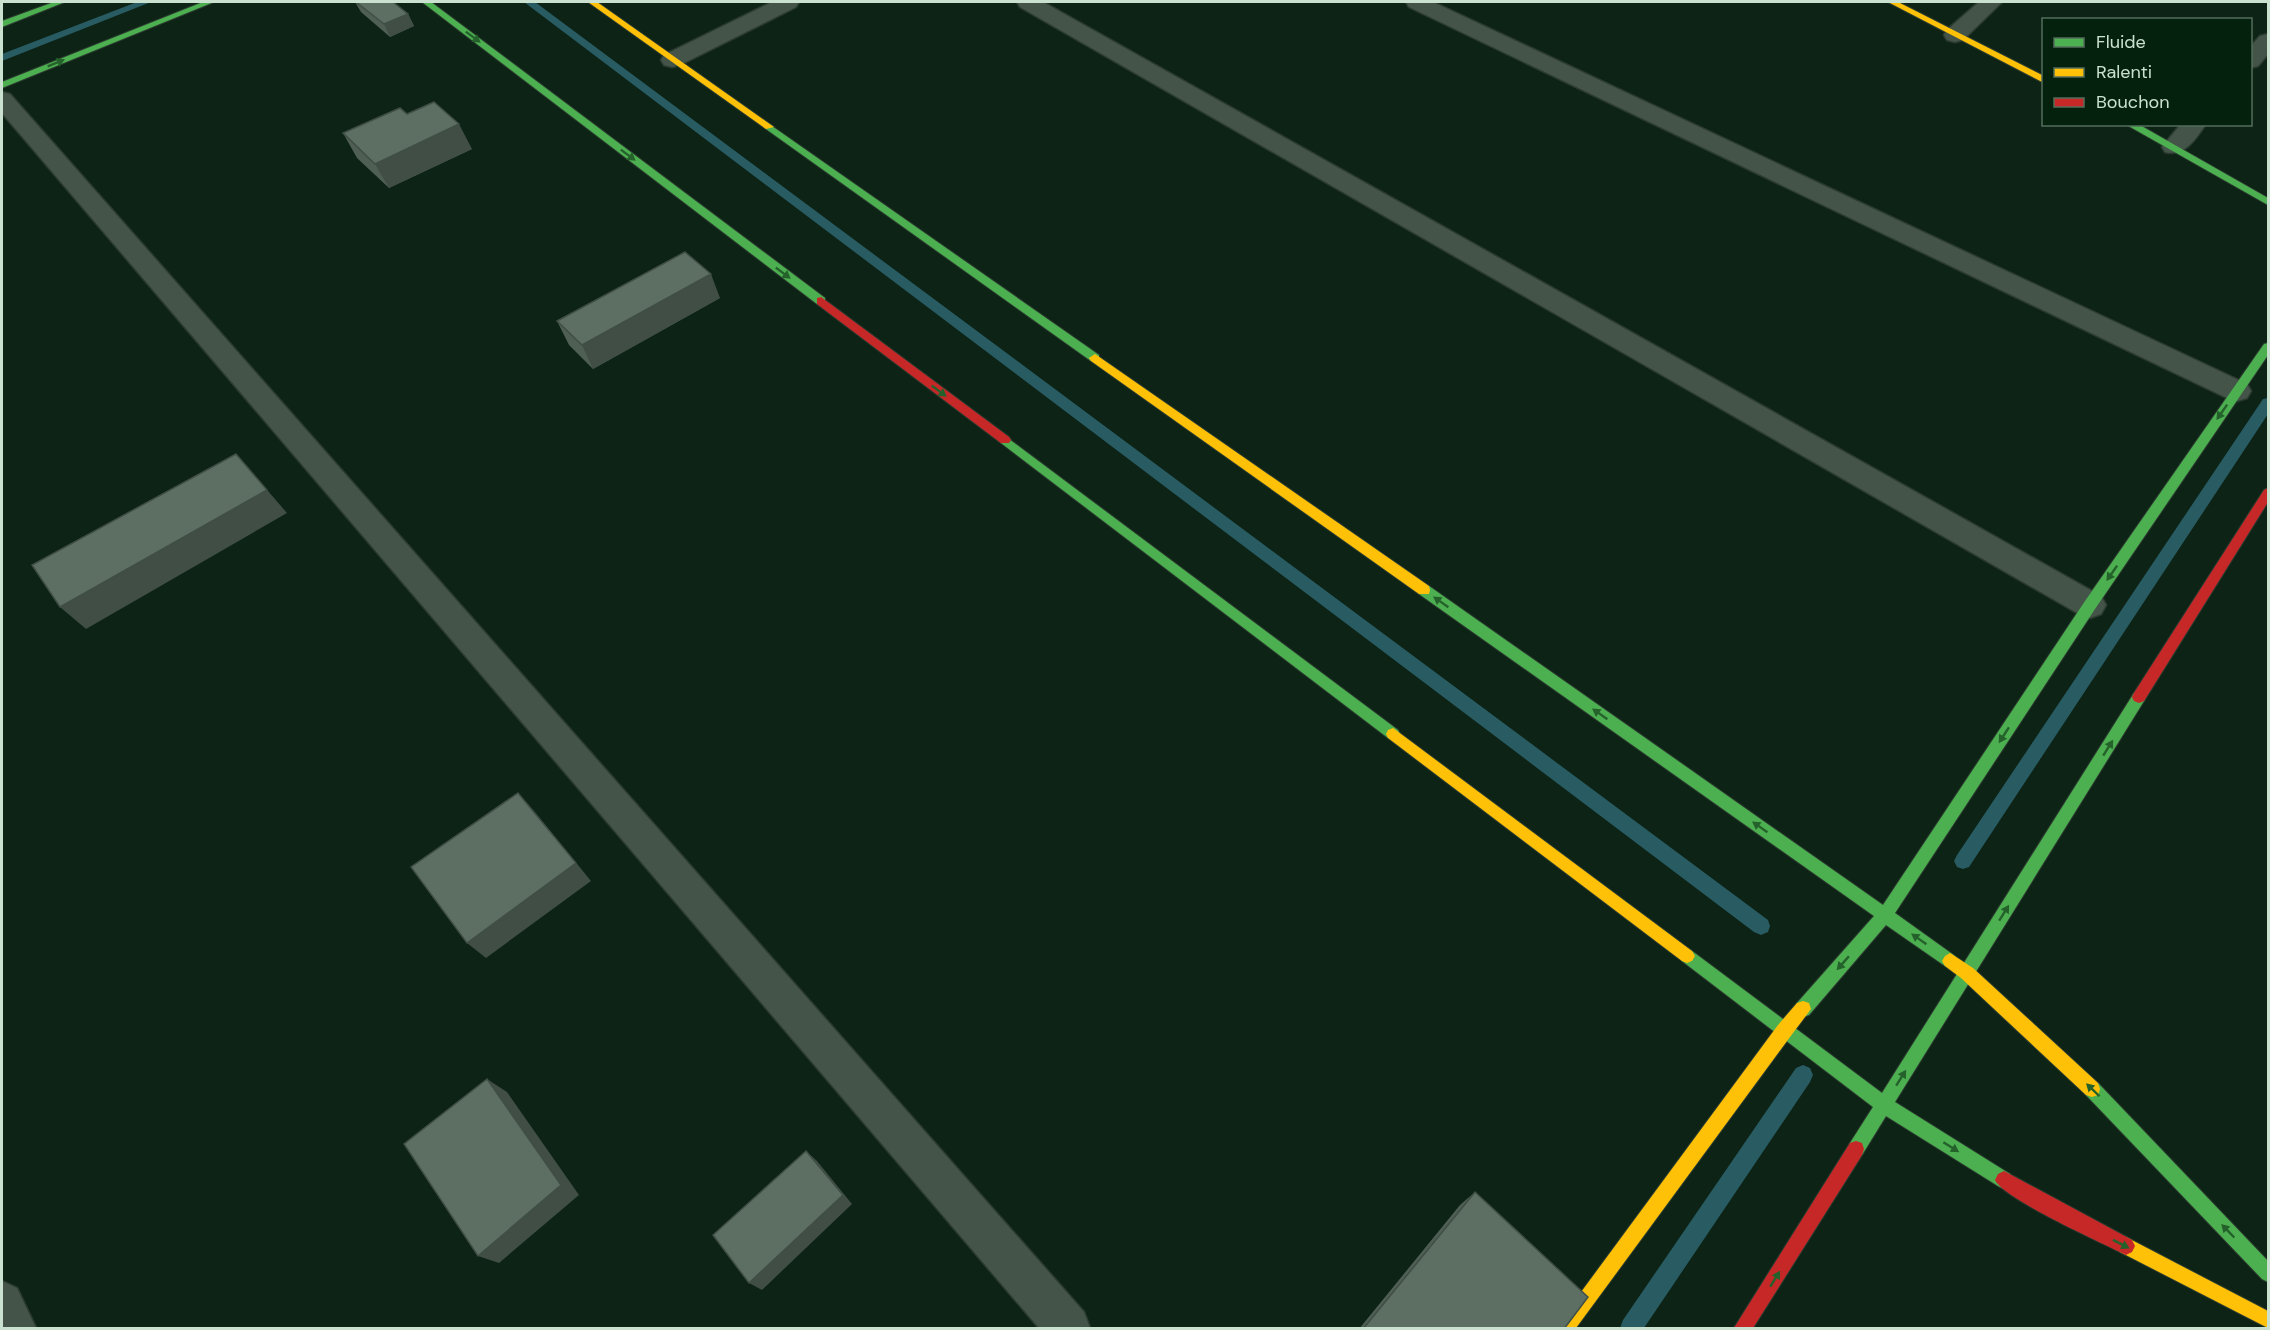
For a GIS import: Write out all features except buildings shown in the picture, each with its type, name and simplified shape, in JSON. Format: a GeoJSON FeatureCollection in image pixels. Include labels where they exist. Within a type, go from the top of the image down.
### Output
{"type":"FeatureCollection","features":[{"type":"Feature","properties":{"kind":"street"},"geometry":{"type":"LineString","coordinates":[[2,24],[61,2]]}},
{"type":"Feature","properties":{"kind":"street"},"geometry":{"type":"LineString","coordinates":[[2,85],[210,2]]}},
{"type":"Feature","properties":{"kind":"street"},"geometry":{"type":"LineString","coordinates":[[426,2],[1884,1105],[2029,1196],[2268,1320]]}},
{"type":"Feature","properties":{"kind":"street"},"geometry":{"type":"LineString","coordinates":[[592,2],[1967,973],[2094,1091],[2268,1273]]}},
{"type":"Feature","properties":{"kind":"street"},"geometry":{"type":"LineString","coordinates":[[672,60],[788,2]]}},
{"type":"Feature","properties":{"kind":"street"},"geometry":{"type":"LineString","coordinates":[[1028,2],[2090,605]]}},
{"type":"Feature","properties":{"kind":"street"},"geometry":{"type":"LineString","coordinates":[[1417,2],[2237,391]]}},
{"type":"Feature","properties":{"kind":"street"},"geometry":{"type":"LineString","coordinates":[[1892,2],[2042,79]]}},
{"type":"Feature","properties":{"kind":"street"},"geometry":{"type":"LineString","coordinates":[[1955,35],[1991,2]]}},
{"type":"Feature","properties":{"kind":"street"},"geometry":{"type":"LineString","coordinates":[[2252,59],[2268,41]]}},
{"type":"Feature","properties":{"kind":"street"},"geometry":{"type":"LineString","coordinates":[[2,99],[1068,1329]]}},
{"type":"Feature","properties":{"kind":"street"},"geometry":{"type":"LineString","coordinates":[[2134,126],[2268,202]]}},
{"type":"Feature","properties":{"kind":"street"},"geometry":{"type":"LineString","coordinates":[[2174,147],[2192,126]]}},
{"type":"Feature","properties":{"kind":"street"},"geometry":{"type":"LineString","coordinates":[[1565,1329],[1784,1030],[1885,915],[2090,605],[2268,347]]}},
{"type":"Feature","properties":{"kind":"street"},"geometry":{"type":"LineString","coordinates":[[1743,1329],[2268,493]]}},
{"type":"Feature","properties":{"kind":"street"},"geometry":{"type":"LineString","coordinates":[[2,1303],[14,1329]]}},
{"type":"Feature","properties":{"kind":"waterway"},"geometry":{"type":"LineString","coordinates":[[2,58],[146,2]]}},
{"type":"Feature","properties":{"kind":"waterway"},"geometry":{"type":"LineString","coordinates":[[529,2],[1761,926]]}},
{"type":"Feature","properties":{"kind":"waterway"},"geometry":{"type":"LineString","coordinates":[[1963,861],[2268,403]]}},
{"type":"Feature","properties":{"kind":"waterway"},"geometry":{"type":"LineString","coordinates":[[1631,1328],[1803,1075]]}},
{"type":"Feature","properties":{"kind":"traffic: fast"},"geometry":{"type":"LineString","coordinates":[[2,24],[61,2]]}},
{"type":"Feature","properties":{"kind":"traffic: fast"},"geometry":{"type":"LineString","coordinates":[[2,85],[210,2]]}},
{"type":"Feature","properties":{"kind":"traffic: fast"},"geometry":{"type":"LineString","coordinates":[[426,2],[821,301]]}},
{"type":"Feature","properties":{"kind":"traffic: fast"},"geometry":{"type":"LineString","coordinates":[[2134,126],[2268,202]]}},
{"type":"Feature","properties":{"kind":"traffic: fast"},"geometry":{"type":"LineString","coordinates":[[769,127],[1095,358]]}},
{"type":"Feature","properties":{"kind":"traffic: fast"},"geometry":{"type":"LineString","coordinates":[[1803,1009],[1885,915],[2090,605],[2268,347]]}},
{"type":"Feature","properties":{"kind":"traffic: fast"},"geometry":{"type":"LineString","coordinates":[[1005,440],[1393,734]]}},
{"type":"Feature","properties":{"kind":"traffic: fast"},"geometry":{"type":"LineString","coordinates":[[1424,590],[1950,961]]}},
{"type":"Feature","properties":{"kind":"traffic: fast"},"geometry":{"type":"LineString","coordinates":[[1856,1149],[2139,697]]}},
{"type":"Feature","properties":{"kind":"traffic: fast"},"geometry":{"type":"LineString","coordinates":[[1687,956],[1884,1105],[2004,1180]]}},
{"type":"Feature","properties":{"kind":"traffic: fast"},"geometry":{"type":"LineString","coordinates":[[2092,1089],[2268,1273]]}},
{"type":"Feature","properties":{"kind":"traffic: slow"},"geometry":{"type":"LineString","coordinates":[[592,2],[769,127]]}},
{"type":"Feature","properties":{"kind":"traffic: slow"},"geometry":{"type":"LineString","coordinates":[[1892,2],[2042,79]]}},
{"type":"Feature","properties":{"kind":"traffic: slow"},"geometry":{"type":"LineString","coordinates":[[1095,358],[1424,590]]}},
{"type":"Feature","properties":{"kind":"traffic: slow"},"geometry":{"type":"LineString","coordinates":[[1393,734],[1687,956]]}},
{"type":"Feature","properties":{"kind":"traffic: slow"},"geometry":{"type":"LineString","coordinates":[[1950,961],[1967,973],[2092,1089]]}},
{"type":"Feature","properties":{"kind":"traffic: slow"},"geometry":{"type":"LineString","coordinates":[[1565,1328],[1784,1031],[1803,1009]]}},
{"type":"Feature","properties":{"kind":"traffic: slow"},"geometry":{"type":"LineString","coordinates":[[2126,1246],[2268,1320]]}},
{"type":"Feature","properties":{"kind":"traffic: jam"},"geometry":{"type":"LineString","coordinates":[[821,301],[1005,440]]}},
{"type":"Feature","properties":{"kind":"traffic: jam"},"geometry":{"type":"LineString","coordinates":[[2139,697],[2268,493]]}},
{"type":"Feature","properties":{"kind":"traffic: jam"},"geometry":{"type":"LineString","coordinates":[[1743,1328],[1856,1149]]}},
{"type":"Feature","properties":{"kind":"traffic: jam"},"geometry":{"type":"LineString","coordinates":[[2004,1180],[2029,1196],[2126,1246]]}}]}
